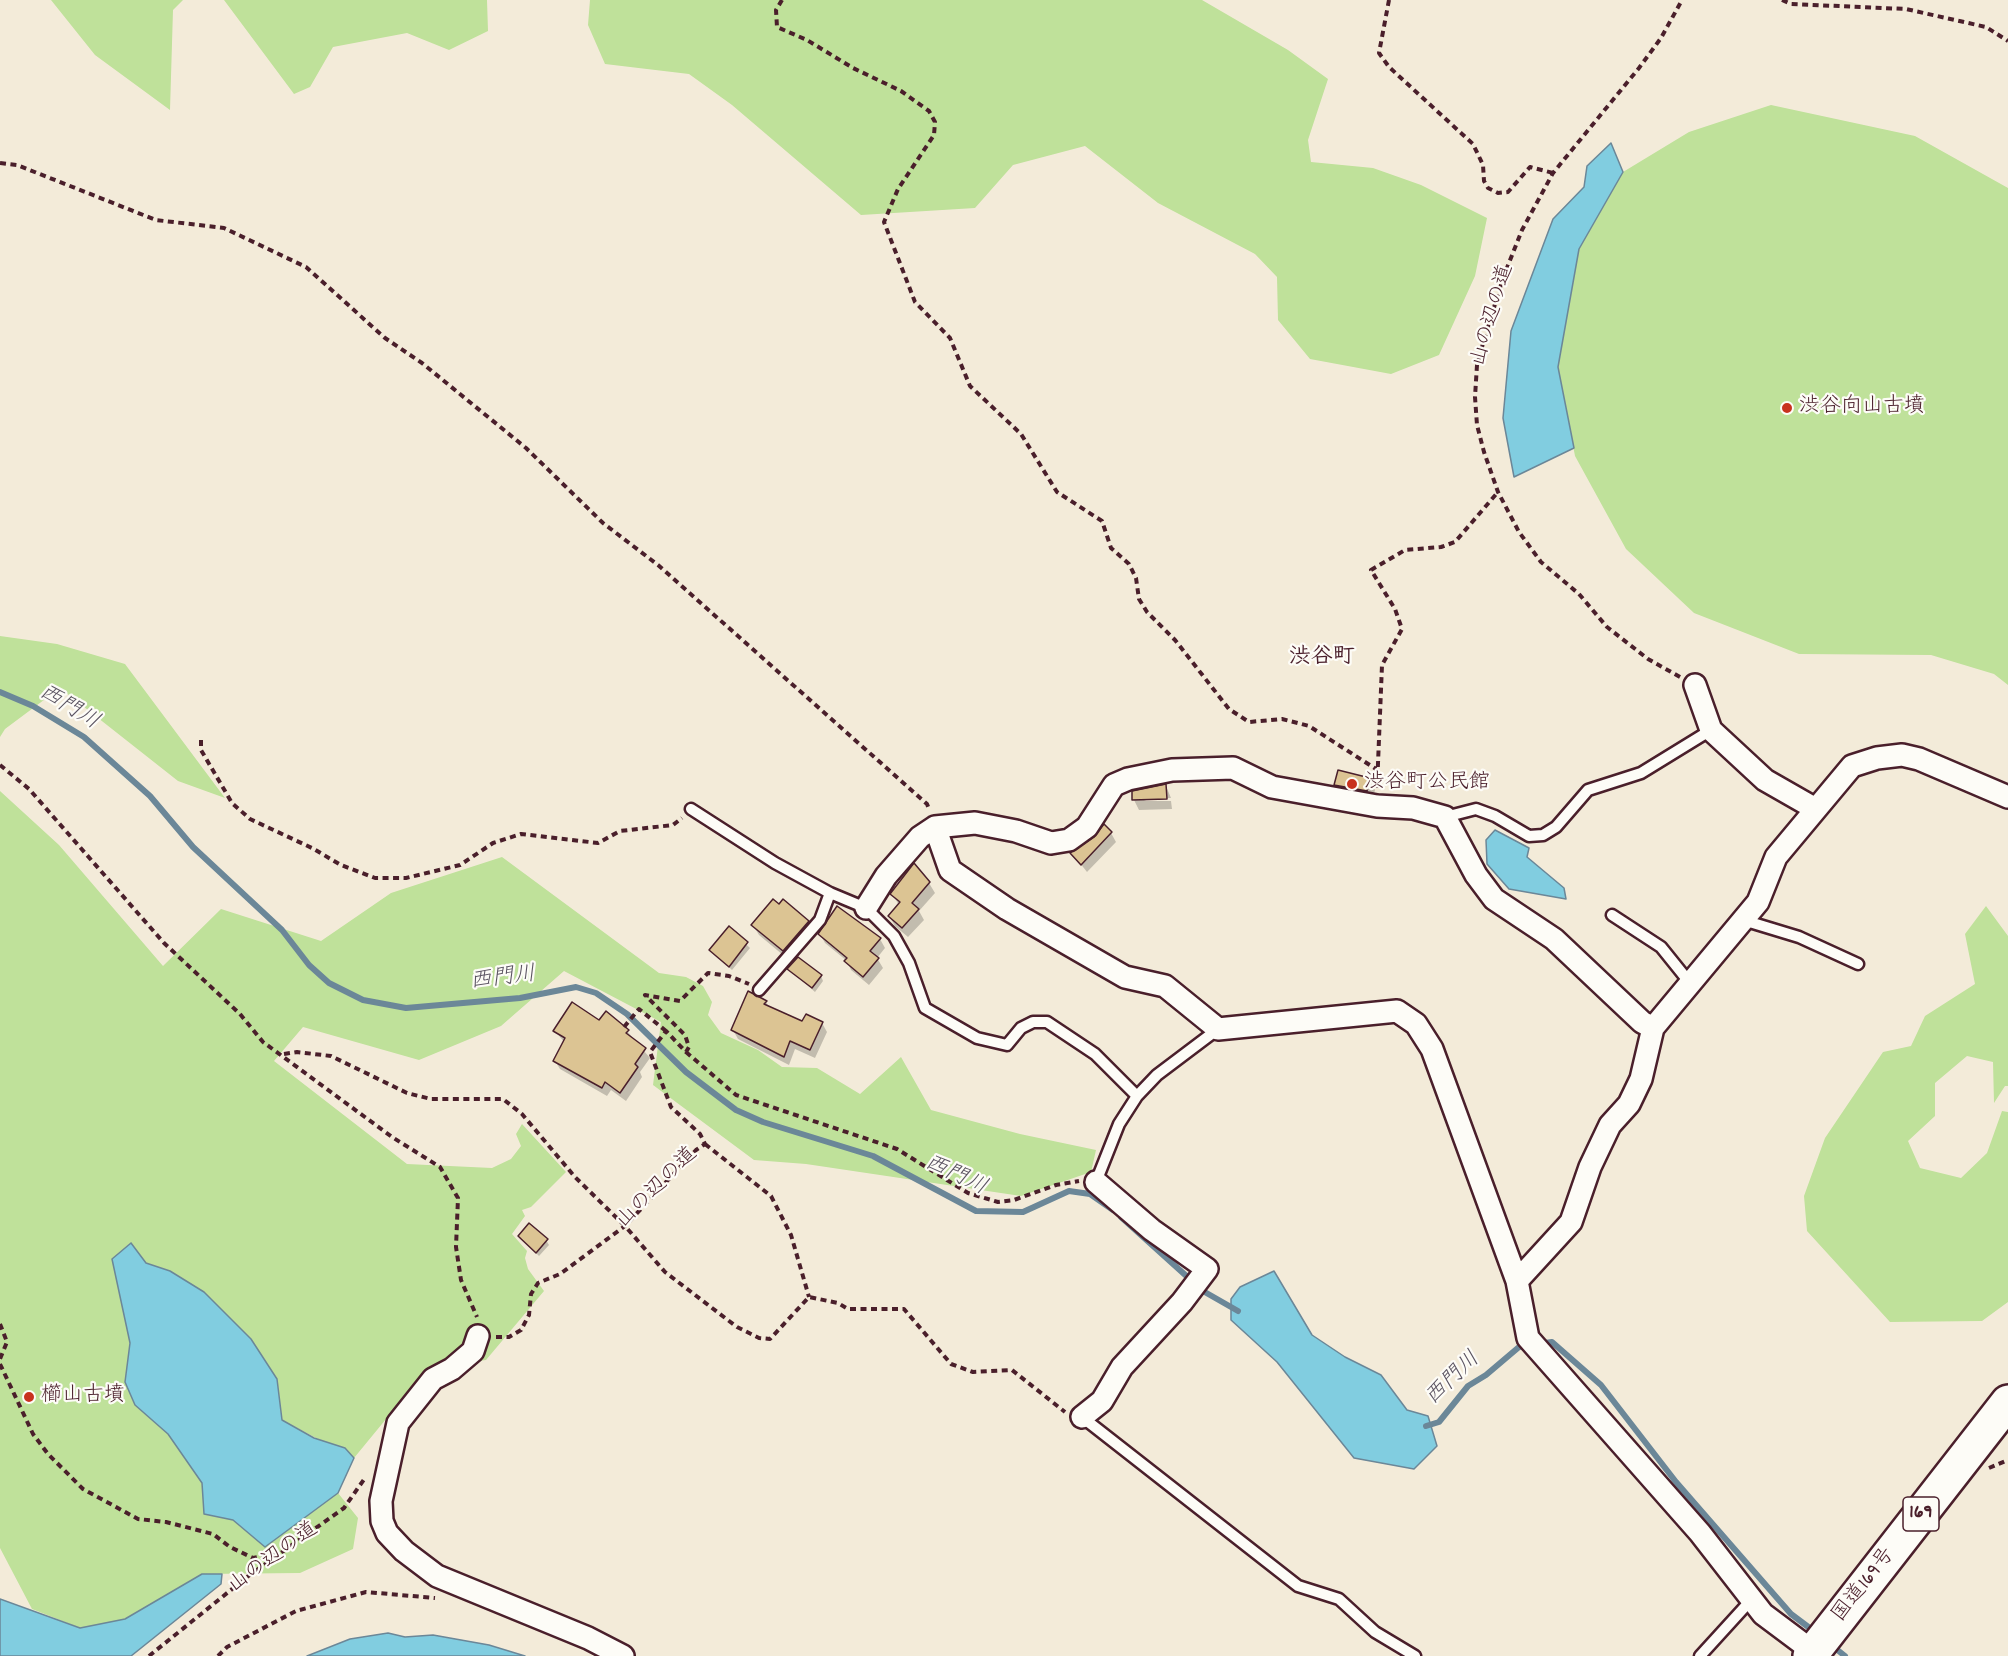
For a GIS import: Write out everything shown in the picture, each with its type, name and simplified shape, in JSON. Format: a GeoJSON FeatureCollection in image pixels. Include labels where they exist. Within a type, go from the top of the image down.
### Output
{"type":"FeatureCollection","features":[{"type":"Feature","properties":{"kind":"highway","name":"国道169号"},"geometry":{"type":"LineString","coordinates":[[1814,1655],[1833,1626],[2008,1402]]}},
{"type":"Feature","properties":{"kind":"street"},"geometry":{"type":"LineString","coordinates":[[1695,685],[1711,730],[1765,780],[1814,808]]}},
{"type":"Feature","properties":{"kind":"street"},"geometry":{"type":"LineString","coordinates":[[1517,1281],[1571,1222],[1590,1167],[1610,1125],[1629,1104],[1641,1079],[1653,1028],[1758,902],[1776,857],[1814,808],[1852,766],[1877,758],[1902,755],[1920,759],[2008,797]]}},
{"type":"Feature","properties":{"kind":"street"},"geometry":{"type":"LineString","coordinates":[[866,908],[886,876],[920,837],[935,826],[975,823],[1016,831],[1051,843],[1069,840],[1087,827],[1114,786],[1146,774],[1172,770],[1233,768],[1272,787],[1377,806],[1413,808],[1445,817],[1476,875],[1494,899],[1554,939],[1642,1022],[1653,1028]]}},
{"type":"Feature","properties":{"kind":"street"},"geometry":{"type":"LineString","coordinates":[[935,826],[950,870],[1007,909],[1125,977],[1165,986],[1218,1029],[1397,1011],[1416,1024],[1432,1049],[1517,1281],[1534,1345],[1700,1533],[1763,1614],[1814,1655]]}},
{"type":"Feature","properties":{"kind":"street"},"geometry":{"type":"LineString","coordinates":[[1082,1417],[1102,1401],[1122,1367],[1182,1302],[1207,1269],[1152,1230],[1096,1182]]}},
{"type":"Feature","properties":{"kind":"street"},"geometry":{"type":"LineString","coordinates":[[478,1336],[473,1351],[452,1369],[433,1379],[398,1423],[381,1501],[382,1521],[387,1533],[404,1551],[437,1576],[588,1638],[623,1656]]}},
{"type":"Feature","properties":{"kind":"lane"},"geometry":{"type":"LineString","coordinates":[[1445,817],[1476,809],[1495,816],[1529,836],[1543,835],[1556,827],[1588,790],[1641,773],[1711,730]]}},
{"type":"Feature","properties":{"kind":"lane"},"geometry":{"type":"LineString","coordinates":[[691,809],[775,863],[830,893],[866,908],[894,936],[909,963],[926,1008],[977,1038],[1007,1045],[1021,1029],[1033,1022],[1047,1022],[1095,1054],[1137,1096]]}},
{"type":"Feature","properties":{"kind":"lane"},"geometry":{"type":"LineString","coordinates":[[759,990],[820,920],[830,893]]}},
{"type":"Feature","properties":{"kind":"lane"},"geometry":{"type":"LineString","coordinates":[[1612,915],[1661,947],[1690,983]]}},
{"type":"Feature","properties":{"kind":"lane"},"geometry":{"type":"LineString","coordinates":[[1743,920],[1799,937],[1858,964]]}},
{"type":"Feature","properties":{"kind":"lane"},"geometry":{"type":"LineString","coordinates":[[1096,1182],[1119,1125],[1137,1096],[1157,1075],[1218,1029]]}},
{"type":"Feature","properties":{"kind":"lane"},"geometry":{"type":"LineString","coordinates":[[1082,1417],[1298,1586],[1339,1599],[1375,1632],[1415,1656]]}},
{"type":"Feature","properties":{"kind":"lane"},"geometry":{"type":"LineString","coordinates":[[1700,1656],[1752,1599]]}},
{"type":"Feature","properties":{"kind":"path"},"geometry":{"type":"LineString","coordinates":[[782,0],[776,10],[777,27],[807,40],[853,68],[901,91],[929,111],[935,122],[934,135],[898,189],[884,222],[915,302],[950,338],[970,386],[1021,434],[1057,492],[1102,521],[1111,548],[1130,564],[1136,578],[1139,599],[1147,612],[1175,640],[1229,710],[1249,722],[1282,719],[1309,726],[1376,769],[1380,762],[1382,665],[1402,629],[1395,609],[1371,570],[1405,550],[1414,547],[1441,547],[1455,542],[1498,492]]}},
{"type":"Feature","properties":{"kind":"path"},"geometry":{"type":"LineString","coordinates":[[1389,0],[1379,53],[1389,67],[1473,144],[1483,165],[1484,181],[1488,188],[1498,194],[1508,192],[1530,167],[1553,173]]}},
{"type":"Feature","properties":{"kind":"path","name":"山の辺の道"},"geometry":{"type":"LineString","coordinates":[[1682,0],[1661,38],[1639,68],[1553,173],[1522,230],[1503,278],[1477,365],[1474,397],[1477,425],[1498,492],[1519,532],[1541,562],[1579,594],[1607,627],[1648,659],[1695,685]]}},
{"type":"Feature","properties":{"kind":"path"},"geometry":{"type":"LineString","coordinates":[[1782,0],[1791,4],[1906,9],[1986,27],[2008,41]]}},
{"type":"Feature","properties":{"kind":"path"},"geometry":{"type":"LineString","coordinates":[[0,163],[17,165],[156,220],[224,228],[306,267],[385,338],[422,363],[526,448],[603,523],[658,565],[927,804],[935,826]]}},
{"type":"Feature","properties":{"kind":"path"},"geometry":{"type":"LineString","coordinates":[[201,740],[201,750],[232,803],[250,819],[312,848],[341,865],[375,878],[406,878],[460,866],[493,843],[521,834],[598,843],[620,831],[674,825],[691,809]]}},
{"type":"Feature","properties":{"kind":"path"},"geometry":{"type":"LineString","coordinates":[[0,765],[29,789],[164,943],[240,1014],[263,1042],[284,1054],[392,1137],[440,1167],[458,1198],[456,1247],[461,1280],[477,1312],[478,1336]]}},
{"type":"Feature","properties":{"kind":"path"},"geometry":{"type":"LineString","coordinates":[[687,1052],[689,1047],[686,1035],[645,995],[680,1000],[704,977],[715,973],[759,990]]}},
{"type":"Feature","properties":{"kind":"path"},"geometry":{"type":"LineString","coordinates":[[625,1025],[639,1010],[736,1095],[897,1149],[968,1193],[998,1202],[1014,1200],[1077,1180],[1096,1182]]}},
{"type":"Feature","properties":{"kind":"path","name":"山の辺の道"},"geometry":{"type":"LineString","coordinates":[[478,1336],[514,1334],[526,1322],[531,1294],[538,1283],[560,1274],[625,1226],[696,1150],[705,1144],[700,1134],[671,1107],[653,1065],[651,1049],[666,1032]]}},
{"type":"Feature","properties":{"kind":"path"},"geometry":{"type":"LineString","coordinates":[[284,1054],[297,1052],[331,1056],[407,1093],[431,1099],[503,1099],[522,1114],[575,1177],[625,1226],[665,1272],[737,1326],[759,1338],[770,1339],[808,1297]]}},
{"type":"Feature","properties":{"kind":"path"},"geometry":{"type":"LineString","coordinates":[[705,1144],[771,1196],[791,1235],[808,1297]]}},
{"type":"Feature","properties":{"kind":"path"},"geometry":{"type":"LineString","coordinates":[[808,1297],[838,1303],[848,1309],[904,1309],[951,1364],[973,1372],[1012,1370],[1066,1413],[1082,1417]]}},
{"type":"Feature","properties":{"kind":"path"},"geometry":{"type":"LineString","coordinates":[[0,1324],[7,1342],[0,1359]]}},
{"type":"Feature","properties":{"kind":"path"},"geometry":{"type":"LineString","coordinates":[[0,1364],[33,1434],[48,1454],[83,1490],[138,1519],[166,1522],[213,1534],[230,1547],[253,1558],[281,1552]]}},
{"type":"Feature","properties":{"kind":"path","name":"山の辺の道"},"geometry":{"type":"LineString","coordinates":[[149,1656],[281,1552],[344,1508],[372,1466],[390,1455]]}},
{"type":"Feature","properties":{"kind":"path"},"geometry":{"type":"LineString","coordinates":[[218,1656],[227,1647],[297,1611],[366,1592],[445,1598]]}},
{"type":"Feature","properties":{"kind":"green space"},"geometry":{"type":"Polygon","coordinates":[[[51,0],[183,0],[173,10],[170,110],[95,55],[51,0]]]}},
{"type":"Feature","properties":{"kind":"green space"},"geometry":{"type":"Polygon","coordinates":[[[224,0],[487,0],[488,31],[449,50],[407,33],[333,47],[310,87],[294,94],[224,0]]]}},
{"type":"Feature","properties":{"kind":"green space"},"geometry":{"type":"Polygon","coordinates":[[[590,0],[1202,0],[1288,50],[1328,79],[1308,140],[1311,162],[1373,168],[1421,185],[1487,218],[1475,276],[1439,355],[1391,374],[1310,359],[1278,320],[1277,277],[1255,254],[1158,203],[1085,146],[1013,165],[975,208],[861,215],[732,105],[689,74],[605,64],[588,25],[590,0]]]}},
{"type":"Feature","properties":{"kind":"green space","name":"渋谷向山古墳"},"geometry":{"type":"Polygon","coordinates":[[[1771,105],[1915,136],[2008,188],[2008,685],[1994,674],[1931,655],[1799,654],[1694,613],[1626,549],[1575,456],[1558,367],[1579,249],[1623,172],[1689,132],[1771,105]]]}},
{"type":"Feature","properties":{"kind":"green space"},"geometry":{"type":"Polygon","coordinates":[[[0,636],[57,644],[125,664],[225,798],[178,781],[60,688],[5,729],[0,737],[0,636]]]}},
{"type":"Feature","properties":{"kind":"green space"},"geometry":{"type":"Polygon","coordinates":[[[0,791],[59,845],[163,966],[221,909],[321,941],[391,893],[502,857],[659,973],[686,977],[703,986],[712,1002],[708,1015],[721,1033],[758,1050],[782,1067],[817,1068],[860,1094],[901,1057],[931,1110],[1020,1134],[1096,1150],[1091,1172],[1021,1196],[806,1164],[754,1160],[653,1085],[661,1022],[564,971],[501,1026],[419,1060],[303,1027],[274,1061],[407,1164],[492,1168],[511,1159],[521,1146],[516,1134],[522,1124],[566,1172],[531,1207],[522,1210],[525,1216],[512,1234],[527,1251],[525,1258],[528,1269],[544,1291],[486,1360],[428,1368],[354,1458],[282,1420],[277,1379],[170,1271],[146,1263],[131,1243],[112,1259],[130,1343],[125,1382],[135,1405],[168,1434],[202,1483],[204,1514],[233,1520],[265,1547],[338,1493],[358,1518],[353,1549],[300,1573],[202,1574],[125,1619],[80,1628],[32,1609],[0,1548],[0,791]]]}},
{"type":"Feature","properties":{"kind":"green space"},"geometry":{"type":"Polygon","coordinates":[[[1986,906],[2008,936],[2008,1086],[2005,1086],[1994,1103],[1993,1062],[1967,1056],[1935,1083],[1935,1116],[1908,1141],[1920,1168],[1961,1178],[1987,1153],[2002,1111],[2008,1112],[2008,1302],[1982,1321],[1890,1322],[1807,1231],[1804,1196],[1825,1138],[1883,1052],[1911,1046],[1925,1016],[1975,984],[1965,934],[1986,906]]]}},
{"type":"Feature","properties":{"kind":"water"},"geometry":{"type":"Polygon","coordinates":[[[1611,143],[1623,172],[1579,249],[1558,367],[1574,448],[1514,477],[1503,418],[1511,331],[1553,219],[1584,187],[1587,166],[1611,143]]]}},
{"type":"Feature","properties":{"kind":"water"},"geometry":{"type":"Polygon","coordinates":[[[1495,830],[1529,848],[1527,857],[1564,888],[1566,899],[1509,889],[1487,864],[1486,840],[1495,830]]]}},
{"type":"Feature","properties":{"kind":"water"},"geometry":{"type":"Polygon","coordinates":[[[131,1243],[146,1263],[170,1271],[204,1292],[251,1339],[277,1379],[282,1420],[314,1438],[345,1448],[354,1458],[338,1493],[265,1547],[233,1520],[204,1514],[202,1483],[168,1434],[135,1405],[125,1382],[130,1343],[112,1259],[131,1243]]]}},
{"type":"Feature","properties":{"kind":"water"},"geometry":{"type":"Polygon","coordinates":[[[1274,1271],[1312,1335],[1345,1357],[1381,1375],[1407,1410],[1428,1416],[1437,1446],[1414,1469],[1354,1458],[1277,1362],[1231,1320],[1231,1299],[1240,1287],[1274,1271]]]}},
{"type":"Feature","properties":{"kind":"water"},"geometry":{"type":"Polygon","coordinates":[[[202,1574],[222,1574],[221,1584],[131,1656],[0,1656],[0,1599],[80,1628],[125,1619],[202,1574]]]}},
{"type":"Feature","properties":{"kind":"water"},"geometry":{"type":"Polygon","coordinates":[[[388,1633],[405,1637],[433,1635],[489,1645],[525,1656],[307,1656],[350,1639],[388,1633]]]}},
{"type":"Feature","properties":{"kind":"building","name":"渋谷町公民館"},"geometry":{"type":"Polygon","coordinates":[[[1338,770],[1370,778],[1367,791],[1334,785],[1338,770]]]}},
{"type":"Feature","properties":{"kind":"building"},"geometry":{"type":"Polygon","coordinates":[[[1166,784],[1167,799],[1132,800],[1132,791],[1166,784]]]}},
{"type":"Feature","properties":{"kind":"building"},"geometry":{"type":"Polygon","coordinates":[[[1104,824],[1112,832],[1081,865],[1070,853],[1094,837],[1104,824]]]}},
{"type":"Feature","properties":{"kind":"building"},"geometry":{"type":"Polygon","coordinates":[[[914,863],[930,882],[912,903],[919,909],[902,928],[888,916],[900,902],[890,894],[914,863]]]}},
{"type":"Feature","properties":{"kind":"building"},"geometry":{"type":"Polygon","coordinates":[[[773,899],[779,904],[783,899],[809,921],[783,951],[751,925],[773,899]]]}},
{"type":"Feature","properties":{"kind":"building"},"geometry":{"type":"Polygon","coordinates":[[[837,906],[881,938],[870,951],[879,958],[863,977],[844,961],[847,958],[818,934],[837,906]]]}},
{"type":"Feature","properties":{"kind":"building"},"geometry":{"type":"Polygon","coordinates":[[[729,926],[748,942],[729,967],[709,950],[729,926]]]}},
{"type":"Feature","properties":{"kind":"building"},"geometry":{"type":"Polygon","coordinates":[[[798,957],[822,975],[812,988],[787,969],[798,957]]]}},
{"type":"Feature","properties":{"kind":"building"},"geometry":{"type":"Polygon","coordinates":[[[748,991],[767,1001],[764,1004],[802,1021],[806,1014],[823,1022],[810,1050],[790,1041],[784,1057],[731,1030],[748,991]]]}},
{"type":"Feature","properties":{"kind":"building"},"geometry":{"type":"Polygon","coordinates":[[[572,1002],[599,1020],[606,1011],[629,1030],[626,1033],[646,1048],[635,1064],[638,1067],[620,1093],[605,1082],[602,1088],[553,1061],[565,1038],[553,1031],[572,1002]]]}},
{"type":"Feature","properties":{"kind":"building"},"geometry":{"type":"Polygon","coordinates":[[[529,1223],[548,1239],[536,1253],[518,1236],[529,1223]]]}},
{"type":"Feature","properties":{"kind":"waterway","name":"西門川"},"geometry":{"type":"LineString","coordinates":[[0,692],[33,706],[84,737],[150,796],[193,847],[282,930],[309,965],[329,983],[363,1000],[406,1008],[520,998],[576,987],[596,993],[627,1014],[686,1072],[736,1110],[763,1122],[873,1156],[976,1211],[1023,1212],[1069,1191],[1090,1194],[1113,1210]]}},
{"type":"Feature","properties":{"kind":"waterway","name":"西門川"},"geometry":{"type":"LineString","coordinates":[[1121,1217],[1203,1291],[1238,1311]]}},
{"type":"Feature","properties":{"kind":"waterway","name":"西門川"},"geometry":{"type":"LineString","coordinates":[[1538,1344],[1552,1342],[1601,1385],[1676,1482],[1791,1614],[1815,1632]]}},
{"type":"Feature","properties":{"kind":"waterway","name":"西門川"},"geometry":{"type":"LineString","coordinates":[[1426,1426],[1439,1422],[1468,1386],[1486,1375],[1519,1347],[1528,1345]]}},
{"type":"Feature","properties":{"kind":"waterway","name":"西門川"},"geometry":{"type":"LineString","coordinates":[[1830,1644],[1845,1656]]}},
{"type":"Feature","properties":{"kind":"place","name":"渋谷向山古墳"},"geometry":{"type":"Point","coordinates":[1787,408]}},
{"type":"Feature","properties":{"kind":"place","name":"渋谷町公民館"},"geometry":{"type":"Point","coordinates":[1352,784]}},
{"type":"Feature","properties":{"kind":"place","name":"櫛山古墳"},"geometry":{"type":"Point","coordinates":[29,1397]}},
{"type":"Feature","properties":{"kind":"district","name":"渋谷町"},"geometry":{"type":"Point","coordinates":[1322,659]}}]}
